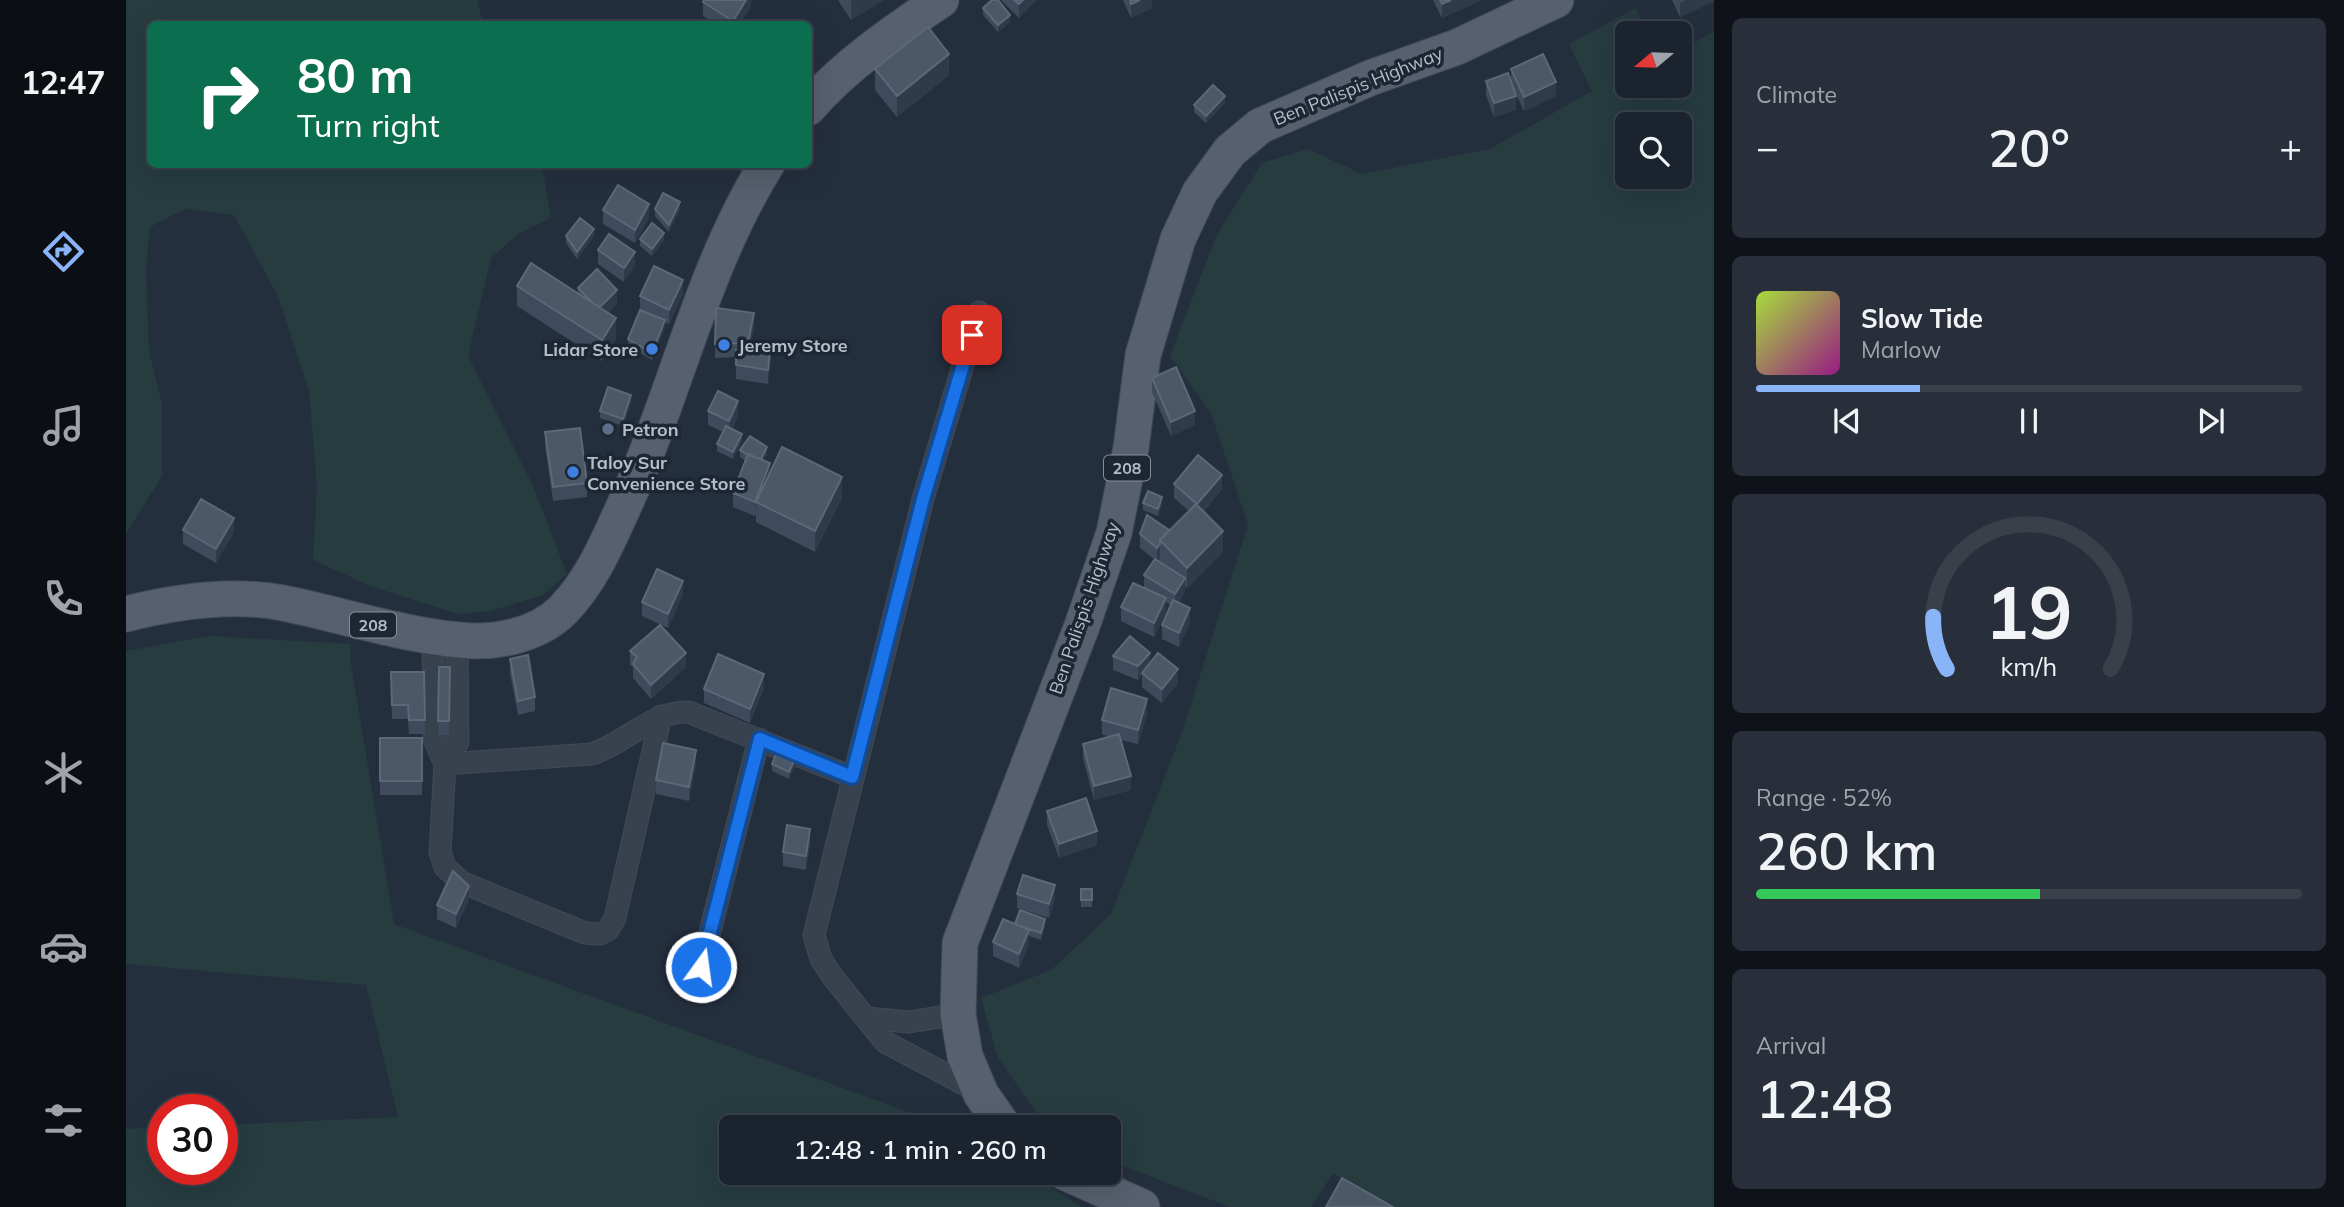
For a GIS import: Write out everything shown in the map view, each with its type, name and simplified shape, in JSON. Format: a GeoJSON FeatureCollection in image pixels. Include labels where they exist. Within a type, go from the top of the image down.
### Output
{"type":"FeatureCollection","features":[{"type":"Feature","properties":{"kind":"main road"},"geometry":{"type":"LineString","coordinates":[[812,103],[821,92],[866,55],[941,0]]}},
{"type":"Feature","properties":{"kind":"main road","name":"Ben Palispis Highway"},"geometry":{"type":"LineString","coordinates":[[996,1115],[981,1094],[965,1056],[958,1014],[960,943],[1082,626],[1114,533],[1130,448],[1143,355],[1178,239],[1200,192],[1230,151],[1260,126],[1370,78],[1457,47],[1556,0]]}},
{"type":"Feature","properties":{"kind":"main road","name":"208"},"geometry":{"type":"LineString","coordinates":[[126,614],[168,603],[228,598],[281,603],[445,638],[511,638],[535,629],[562,611],[595,569],[648,455],[729,232],[765,168]]}},
{"type":"Feature","properties":{"kind":"main road"},"geometry":{"type":"LineString","coordinates":[[1093,1185],[1142,1207]]}},
{"type":"Feature","properties":{"kind":"street"},"geometry":{"type":"LineString","coordinates":[[979,312],[923,499],[814,935],[821,959],[832,976],[885,1042],[981,1094]]}},
{"type":"Feature","properties":{"kind":"street"},"geometry":{"type":"LineString","coordinates":[[445,638],[434,739],[445,762],[440,852],[450,875],[573,929],[600,934],[608,930],[615,918],[661,716]]}},
{"type":"Feature","properties":{"kind":"street"},"geometry":{"type":"LineString","coordinates":[[445,762],[592,754],[620,742],[661,716],[673,712],[688,712],[852,777]]}},
{"type":"Feature","properties":{"kind":"street"},"geometry":{"type":"LineString","coordinates":[[701,967],[760,739]]}},
{"type":"Feature","properties":{"kind":"street"},"geometry":{"type":"LineString","coordinates":[[866,1018],[909,1022],[958,1014]]}},
{"type":"Feature","properties":{"kind":"green space"},"geometry":{"type":"Polygon","coordinates":[[[126,0],[477,0],[482,21],[147,21],[147,168],[543,168],[551,218],[518,234],[491,258],[468,356],[533,486],[567,574],[543,595],[490,611],[458,614],[370,586],[313,560],[317,485],[309,391],[278,296],[234,215],[185,209],[150,227],[146,270],[149,351],[162,404],[162,476],[126,534],[126,0]]]}},
{"type":"Feature","properties":{"kind":"green space"},"geometry":{"type":"Polygon","coordinates":[[[1636,8],[1642,21],[1615,21],[1615,98],[1692,98],[1692,44],[1714,31],[1714,1207],[1391,1207],[1333,1173],[1311,1207],[1230,1207],[1121,1165],[1121,1115],[1039,1115],[998,1058],[981,998],[1051,970],[1111,914],[1181,735],[1248,525],[1211,413],[1170,356],[1217,234],[1262,163],[1308,149],[1362,174],[1490,149],[1592,91],[1569,44],[1636,8]]]}},
{"type":"Feature","properties":{"kind":"green space"},"geometry":{"type":"Polygon","coordinates":[[[209,636],[351,644],[350,658],[394,924],[916,1115],[719,1115],[719,1185],[1048,1185],[1082,1207],[126,1207],[126,1129],[147,1128],[147,1185],[238,1185],[238,1124],[398,1117],[366,985],[126,964],[126,651],[209,636]]]}},
{"type":"Feature","properties":{"kind":"building"},"geometry":{"type":"Polygon","coordinates":[[[746,0],[733,21],[703,2],[746,0]]]}},
{"type":"Feature","properties":{"kind":"building"},"geometry":{"type":"Polygon","coordinates":[[[992,0],[998,0],[1010,15],[998,25],[983,8],[992,0]]]}},
{"type":"Feature","properties":{"kind":"building"},"geometry":{"type":"Polygon","coordinates":[[[928,27],[949,54],[897,96],[875,69],[928,27]]]}},
{"type":"Feature","properties":{"kind":"building"},"geometry":{"type":"Polygon","coordinates":[[[1543,54],[1556,82],[1524,97],[1511,69],[1543,54]]]}},
{"type":"Feature","properties":{"kind":"building"},"geometry":{"type":"Polygon","coordinates":[[[1508,73],[1516,96],[1494,103],[1486,81],[1508,73]]]}},
{"type":"Feature","properties":{"kind":"building"},"geometry":{"type":"Polygon","coordinates":[[[1213,85],[1225,96],[1206,116],[1194,105],[1213,85]]]}},
{"type":"Feature","properties":{"kind":"building"},"geometry":{"type":"Polygon","coordinates":[[[618,185],[649,204],[635,230],[603,210],[618,185]]]}},
{"type":"Feature","properties":{"kind":"building"},"geometry":{"type":"Polygon","coordinates":[[[663,193],[680,202],[669,225],[655,209],[663,193]]]}},
{"type":"Feature","properties":{"kind":"building"},"geometry":{"type":"Polygon","coordinates":[[[580,218],[594,229],[577,252],[566,236],[580,218]]]}},
{"type":"Feature","properties":{"kind":"building"},"geometry":{"type":"Polygon","coordinates":[[[652,223],[664,233],[652,249],[640,239],[652,223]]]}},
{"type":"Feature","properties":{"kind":"building"},"geometry":{"type":"Polygon","coordinates":[[[609,234],[635,252],[624,268],[598,250],[609,234]]]}},
{"type":"Feature","properties":{"kind":"building"},"geometry":{"type":"Polygon","coordinates":[[[531,263],[616,318],[602,340],[517,286],[531,263]]]}},
{"type":"Feature","properties":{"kind":"building"},"geometry":{"type":"Polygon","coordinates":[[[654,266],[683,280],[669,310],[640,296],[654,266]]]}},
{"type":"Feature","properties":{"kind":"building"},"geometry":{"type":"Polygon","coordinates":[[[597,269],[617,290],[600,307],[578,288],[597,269]]]}},
{"type":"Feature","properties":{"kind":"building"},"geometry":{"type":"Polygon","coordinates":[[[716,308],[754,313],[748,343],[715,344],[716,308]]]}},
{"type":"Feature","properties":{"kind":"building"},"geometry":{"type":"Polygon","coordinates":[[[640,310],[665,320],[652,353],[628,339],[640,310]]]}},
{"type":"Feature","properties":{"kind":"building"},"geometry":{"type":"Polygon","coordinates":[[[755,341],[771,341],[768,370],[736,365],[736,350],[753,351],[755,341]]]}},
{"type":"Feature","properties":{"kind":"building"},"geometry":{"type":"Polygon","coordinates":[[[1176,367],[1195,411],[1171,422],[1152,378],[1176,367]]]}},
{"type":"Feature","properties":{"kind":"building"},"geometry":{"type":"Polygon","coordinates":[[[608,387],[631,395],[623,419],[600,411],[608,387]]]}},
{"type":"Feature","properties":{"kind":"building"},"geometry":{"type":"Polygon","coordinates":[[[718,391],[738,401],[729,421],[708,411],[718,391]]]}},
{"type":"Feature","properties":{"kind":"building"},"geometry":{"type":"Polygon","coordinates":[[[726,426],[742,434],[733,452],[717,444],[726,426]]]}},
{"type":"Feature","properties":{"kind":"building"},"geometry":{"type":"Polygon","coordinates":[[[580,428],[587,483],[553,487],[545,432],[580,428]]]}},
{"type":"Feature","properties":{"kind":"building"},"geometry":{"type":"Polygon","coordinates":[[[750,436],[767,447],[761,459],[740,450],[750,436]]]}},
{"type":"Feature","properties":{"kind":"building"},"geometry":{"type":"Polygon","coordinates":[[[782,447],[842,477],[815,531],[756,502],[782,447]]]}},
{"type":"Feature","properties":{"kind":"building"},"geometry":{"type":"Polygon","coordinates":[[[748,454],[770,463],[755,502],[733,493],[748,454]]]}},
{"type":"Feature","properties":{"kind":"building"},"geometry":{"type":"Polygon","coordinates":[[[1198,455],[1222,475],[1197,504],[1174,484],[1198,455]]]}},
{"type":"Feature","properties":{"kind":"building"},"geometry":{"type":"Polygon","coordinates":[[[1148,491],[1162,497],[1158,509],[1143,503],[1148,491]]]}},
{"type":"Feature","properties":{"kind":"building"},"geometry":{"type":"Polygon","coordinates":[[[201,499],[234,518],[216,549],[183,530],[201,499]]]}},
{"type":"Feature","properties":{"kind":"building"},"geometry":{"type":"Polygon","coordinates":[[[1196,504],[1223,531],[1187,568],[1160,540],[1196,504]]]}},
{"type":"Feature","properties":{"kind":"building"},"geometry":{"type":"Polygon","coordinates":[[[1147,515],[1169,530],[1157,548],[1140,534],[1147,515]]]}},
{"type":"Feature","properties":{"kind":"building"},"geometry":{"type":"Polygon","coordinates":[[[1155,559],[1185,578],[1175,594],[1144,575],[1155,559]]]}},
{"type":"Feature","properties":{"kind":"building"},"geometry":{"type":"Polygon","coordinates":[[[657,569],[683,581],[668,614],[642,602],[657,569]]]}},
{"type":"Feature","properties":{"kind":"building"},"geometry":{"type":"Polygon","coordinates":[[[1133,583],[1166,598],[1154,623],[1121,607],[1133,583]]]}},
{"type":"Feature","properties":{"kind":"building"},"geometry":{"type":"Polygon","coordinates":[[[1173,600],[1190,608],[1179,633],[1162,625],[1173,600]]]}},
{"type":"Feature","properties":{"kind":"building"},"geometry":{"type":"Polygon","coordinates":[[[660,625],[686,653],[651,685],[633,664],[637,657],[630,651],[660,625]]]}},
{"type":"Feature","properties":{"kind":"building"},"geometry":{"type":"Polygon","coordinates":[[[1130,636],[1150,653],[1138,666],[1113,656],[1130,636]]]}},
{"type":"Feature","properties":{"kind":"building"},"geometry":{"type":"Polygon","coordinates":[[[1158,653],[1178,669],[1162,689],[1142,673],[1158,653]]]}},
{"type":"Feature","properties":{"kind":"building"},"geometry":{"type":"Polygon","coordinates":[[[718,654],[764,674],[750,709],[704,689],[718,654]]]}},
{"type":"Feature","properties":{"kind":"building"},"geometry":{"type":"Polygon","coordinates":[[[528,655],[535,697],[518,701],[510,659],[528,655]]]}},
{"type":"Feature","properties":{"kind":"building"},"geometry":{"type":"Polygon","coordinates":[[[439,667],[450,667],[449,721],[438,721],[439,667]]]}},
{"type":"Feature","properties":{"kind":"building"},"geometry":{"type":"Polygon","coordinates":[[[391,672],[424,672],[425,720],[409,720],[408,705],[392,705],[391,672]]]}},
{"type":"Feature","properties":{"kind":"building"},"geometry":{"type":"Polygon","coordinates":[[[1111,688],[1147,699],[1138,730],[1102,720],[1111,688]]]}},
{"type":"Feature","properties":{"kind":"building"},"geometry":{"type":"Polygon","coordinates":[[[1119,734],[1131,776],[1094,786],[1083,744],[1119,734]]]}},
{"type":"Feature","properties":{"kind":"building"},"geometry":{"type":"Polygon","coordinates":[[[380,738],[422,738],[422,781],[380,781],[380,738]]]}},
{"type":"Feature","properties":{"kind":"building"},"geometry":{"type":"Polygon","coordinates":[[[663,743],[696,750],[689,787],[656,780],[663,743]]]}},
{"type":"Feature","properties":{"kind":"building"},"geometry":{"type":"Polygon","coordinates":[[[777,752],[795,759],[789,772],[772,764],[777,752]]]}},
{"type":"Feature","properties":{"kind":"building"},"geometry":{"type":"Polygon","coordinates":[[[1086,798],[1097,831],[1059,844],[1047,811],[1086,798]]]}},
{"type":"Feature","properties":{"kind":"building"},"geometry":{"type":"Polygon","coordinates":[[[787,825],[810,829],[806,856],[783,852],[787,825]]]}},
{"type":"Feature","properties":{"kind":"building"},"geometry":{"type":"Polygon","coordinates":[[[453,871],[469,886],[456,914],[437,905],[453,871]]]}},
{"type":"Feature","properties":{"kind":"building"},"geometry":{"type":"Polygon","coordinates":[[[1023,875],[1055,885],[1049,904],[1017,894],[1023,875]]]}},
{"type":"Feature","properties":{"kind":"building"},"geometry":{"type":"Polygon","coordinates":[[[1081,889],[1092,889],[1092,900],[1081,900],[1081,889]]]}},
{"type":"Feature","properties":{"kind":"building"},"geometry":{"type":"Polygon","coordinates":[[[1020,910],[1045,919],[1041,933],[1015,924],[1020,910]]]}},
{"type":"Feature","properties":{"kind":"building"},"geometry":{"type":"Polygon","coordinates":[[[1003,919],[1029,930],[1019,954],[993,942],[1003,919]]]}},
{"type":"Feature","properties":{"kind":"building"},"geometry":{"type":"Polygon","coordinates":[[[1342,1178],[1393,1207],[1326,1207],[1342,1178]]]}},
{"type":"Feature","properties":{"kind":"place","name":"Jeremy Store"},"geometry":{"type":"Point","coordinates":[724,345]}},
{"type":"Feature","properties":{"kind":"place","name":"Lidar Store"},"geometry":{"type":"Point","coordinates":[652,349]}},
{"type":"Feature","properties":{"kind":"place","name":"Petron"},"geometry":{"type":"Point","coordinates":[608,429]}},
{"type":"Feature","properties":{"kind":"place","name":"Taloy Sur Convenience Store"},"geometry":{"type":"Point","coordinates":[573,472]}},
{"type":"Feature","properties":{"kind":"route"},"geometry":{"type":"LineString","coordinates":[[701,967],[760,739],[852,777],[923,499],[972,335]]}}]}
